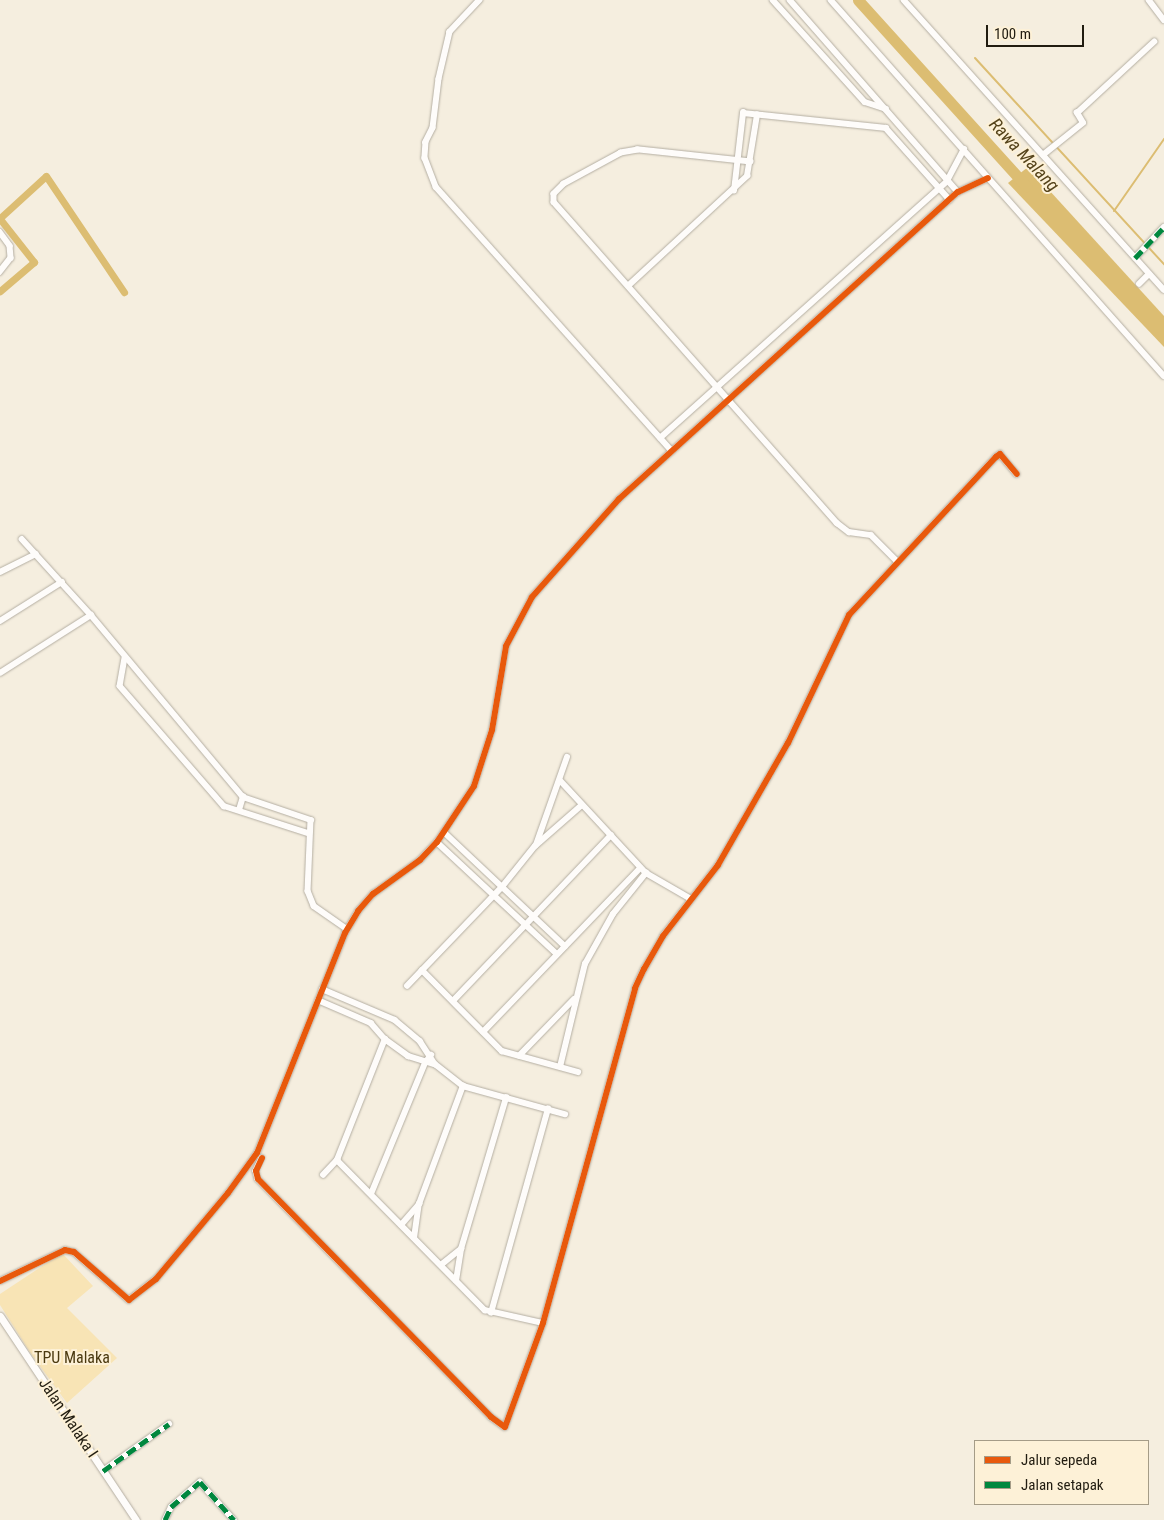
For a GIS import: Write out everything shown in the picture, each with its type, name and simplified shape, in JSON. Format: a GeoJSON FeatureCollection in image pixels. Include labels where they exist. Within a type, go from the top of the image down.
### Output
{"type":"FeatureCollection","features":[{"type":"Feature","properties":{"kind":"street"},"geometry":{"type":"LineString","coordinates":[[480,0],[450,32],[439,79],[434,128],[426,142],[425,158],[436,187],[565,327],[673,450]]}},
{"type":"Feature","properties":{"kind":"street"},"geometry":{"type":"LineString","coordinates":[[773,0],[865,102],[886,109]]}},
{"type":"Feature","properties":{"kind":"street"},"geometry":{"type":"LineString","coordinates":[[790,0],[958,192]]}},
{"type":"Feature","properties":{"kind":"street"},"geometry":{"type":"LineString","coordinates":[[831,0],[1164,376]]}},
{"type":"Feature","properties":{"kind":"street"},"geometry":{"type":"LineString","coordinates":[[904,0],[1164,290]]}},
{"type":"Feature","properties":{"kind":"street"},"geometry":{"type":"LineString","coordinates":[[1149,0],[1164,20]]}},
{"type":"Feature","properties":{"kind":"street"},"geometry":{"type":"LineString","coordinates":[[1042,155],[1083,123],[1077,113],[1154,42]]}},
{"type":"Feature","properties":{"kind":"street"},"geometry":{"type":"LineString","coordinates":[[734,190],[742,115],[758,115],[886,128],[950,200]]}},
{"type":"Feature","properties":{"kind":"street"},"geometry":{"type":"LineString","coordinates":[[629,285],[747,176],[758,115]]}},
{"type":"Feature","properties":{"kind":"street"},"geometry":{"type":"LineString","coordinates":[[661,437],[947,181],[964,149]]}},
{"type":"Feature","properties":{"kind":"street"},"geometry":{"type":"LineString","coordinates":[[751,162],[638,150],[621,152],[572,178],[554,194],[554,202],[565,218],[629,285],[837,523],[849,532],[871,535],[898,562]]}},
{"type":"Feature","properties":{"kind":"street"},"geometry":{"type":"LineString","coordinates":[[0,1281],[65,1250],[74,1252],[123,1298],[129,1300],[136,1297],[195,1233],[257,1153],[347,928],[373,894],[420,860],[445,834],[474,786],[486,755],[499,676],[516,622],[532,597],[619,499],[958,192],[988,178]]}},
{"type":"Feature","properties":{"kind":"street"},"geometry":{"type":"LineString","coordinates":[[1135,258],[1163,231]]}},
{"type":"Feature","properties":{"kind":"street"},"geometry":{"type":"LineString","coordinates":[[0,232],[10,246],[11,258],[0,272]]}},
{"type":"Feature","properties":{"kind":"street"},"geometry":{"type":"LineString","coordinates":[[1139,284],[1149,274]]}},
{"type":"Feature","properties":{"kind":"street"},"geometry":{"type":"LineString","coordinates":[[262,1158],[256,1171],[258,1180],[491,1417],[505,1427],[511,1418],[543,1323],[635,988],[663,936],[718,865],[788,743],[849,615],[1000,454],[1017,474]]}},
{"type":"Feature","properties":{"kind":"street"},"geometry":{"type":"LineString","coordinates":[[22,539],[91,615],[243,797],[311,820],[308,833],[308,891],[314,906],[347,928]]}},
{"type":"Feature","properties":{"kind":"street"},"geometry":{"type":"LineString","coordinates":[[0,572],[36,554]]}},
{"type":"Feature","properties":{"kind":"street"},"geometry":{"type":"LineString","coordinates":[[0,621],[62,582]]}},
{"type":"Feature","properties":{"kind":"street"},"geometry":{"type":"LineString","coordinates":[[0,673],[91,615]]}},
{"type":"Feature","properties":{"kind":"street"},"geometry":{"type":"LineString","coordinates":[[125,658],[120,686],[224,806],[308,833]]}},
{"type":"Feature","properties":{"kind":"street"},"geometry":{"type":"LineString","coordinates":[[535,846],[567,757]]}},
{"type":"Feature","properties":{"kind":"street"},"geometry":{"type":"LineString","coordinates":[[560,780],[640,868],[691,899]]}},
{"type":"Feature","properties":{"kind":"street"},"geometry":{"type":"LineString","coordinates":[[238,810],[243,797]]}},
{"type":"Feature","properties":{"kind":"street"},"geometry":{"type":"LineString","coordinates":[[406,986],[502,887],[535,846],[582,805]]}},
{"type":"Feature","properties":{"kind":"street"},"geometry":{"type":"LineString","coordinates":[[445,834],[565,946]]}},
{"type":"Feature","properties":{"kind":"street"},"geometry":{"type":"LineString","coordinates":[[453,1001],[610,835]]}},
{"type":"Feature","properties":{"kind":"street"},"geometry":{"type":"LineString","coordinates":[[437,842],[557,954]]}},
{"type":"Feature","properties":{"kind":"street"},"geometry":{"type":"LineString","coordinates":[[483,1032],[640,868]]}},
{"type":"Feature","properties":{"kind":"street"},"geometry":{"type":"LineString","coordinates":[[560,1067],[586,964],[598,938],[613,914],[646,873]]}},
{"type":"Feature","properties":{"kind":"street"},"geometry":{"type":"LineString","coordinates":[[422,970],[499,1049],[578,1072]]}},
{"type":"Feature","properties":{"kind":"street"},"geometry":{"type":"LineString","coordinates":[[322,989],[376,1011],[410,1032],[431,1055],[435,1064],[463,1086],[565,1114]]}},
{"type":"Feature","properties":{"kind":"street"},"geometry":{"type":"LineString","coordinates":[[519,1056],[576,998]]}},
{"type":"Feature","properties":{"kind":"street"},"geometry":{"type":"LineString","coordinates":[[318,1000],[371,1023],[385,1039],[425,1063],[435,1064]]}},
{"type":"Feature","properties":{"kind":"street"},"geometry":{"type":"LineString","coordinates":[[371,1023],[376,1011]]}},
{"type":"Feature","properties":{"kind":"street"},"geometry":{"type":"LineString","coordinates":[[323,1175],[337,1160],[385,1039]]}},
{"type":"Feature","properties":{"kind":"street"},"geometry":{"type":"LineString","coordinates":[[371,1194],[425,1063],[431,1055]]}},
{"type":"Feature","properties":{"kind":"street"},"geometry":{"type":"LineString","coordinates":[[414,1238],[419,1204],[463,1086]]}},
{"type":"Feature","properties":{"kind":"street"},"geometry":{"type":"LineString","coordinates":[[456,1281],[461,1249],[506,1098]]}},
{"type":"Feature","properties":{"kind":"street"},"geometry":{"type":"LineString","coordinates":[[491,1313],[548,1109]]}},
{"type":"Feature","properties":{"kind":"street"},"geometry":{"type":"LineString","coordinates":[[337,1160],[456,1281],[491,1313],[543,1323]]}},
{"type":"Feature","properties":{"kind":"street"},"geometry":{"type":"LineString","coordinates":[[401,1225],[419,1204]]}},
{"type":"Feature","properties":{"kind":"street"},"geometry":{"type":"LineString","coordinates":[[441,1265],[461,1249]]}},
{"type":"Feature","properties":{"kind":"street","name":"Jalan Malaka I"},"geometry":{"type":"LineString","coordinates":[[0,1316],[136,1520]]}},
{"type":"Feature","properties":{"kind":"street"},"geometry":{"type":"LineString","coordinates":[[103,1471],[170,1424]]}},
{"type":"Feature","properties":{"kind":"street"},"geometry":{"type":"LineString","coordinates":[[165,1520],[169,1517],[171,1507],[200,1482],[234,1520]]}},
{"type":"Feature","properties":{"kind":"green space","name":"TPU Malaka"},"geometry":{"type":"Polygon","coordinates":[[[62,1253],[93,1286],[67,1308],[117,1358],[67,1403],[31,1354],[0,1305],[0,1294],[62,1253]]]}},
{"type":"Feature","properties":{"kind":"shaded area"},"geometry":{"type":"Polygon","coordinates":[[[1028,167],[1164,316],[1164,347],[1008,183],[1028,167]]]}},
{"type":"Feature","properties":{"kind":"waterway","name":"Rawa Malang"},"geometry":{"type":"LineString","coordinates":[[858,0],[1026,186]]}},
{"type":"Feature","properties":{"kind":"waterway"},"geometry":{"type":"LineString","coordinates":[[975,58],[1164,264]]}},
{"type":"Feature","properties":{"kind":"waterway"},"geometry":{"type":"LineString","coordinates":[[1114,211],[1164,139]]}},
{"type":"Feature","properties":{"kind":"waterway"},"geometry":{"type":"LineString","coordinates":[[0,218],[46,176],[124,292]]}},
{"type":"Feature","properties":{"kind":"waterway"},"geometry":{"type":"LineString","coordinates":[[0,219],[34,262],[0,291]]}},
{"type":"Feature","properties":{"kind":"marked path"},"geometry":{"type":"LineString","coordinates":[[1135,258],[1164,227]]}},
{"type":"Feature","properties":{"kind":"marked path"},"geometry":{"type":"LineString","coordinates":[[103,1471],[169,1424]]}},
{"type":"Feature","properties":{"kind":"marked path"},"geometry":{"type":"LineString","coordinates":[[165,1520],[171,1507],[200,1482],[234,1520]]}},
{"type":"Feature","properties":{"kind":"cycle path"},"geometry":{"type":"LineString","coordinates":[[0,1281],[65,1250],[74,1252],[129,1300],[156,1279],[228,1193],[257,1153],[345,933],[358,911],[373,894],[420,860],[437,842],[474,786],[492,730],[506,646],[532,597],[619,499],[958,192],[988,178]]}},
{"type":"Feature","properties":{"kind":"cycle path"},"geometry":{"type":"LineString","coordinates":[[262,1158],[256,1171],[258,1179],[491,1417],[505,1427],[543,1323],[635,988],[644,969],[663,936],[718,865],[788,743],[849,615],[996,457],[1000,454],[1017,474]]}}]}
